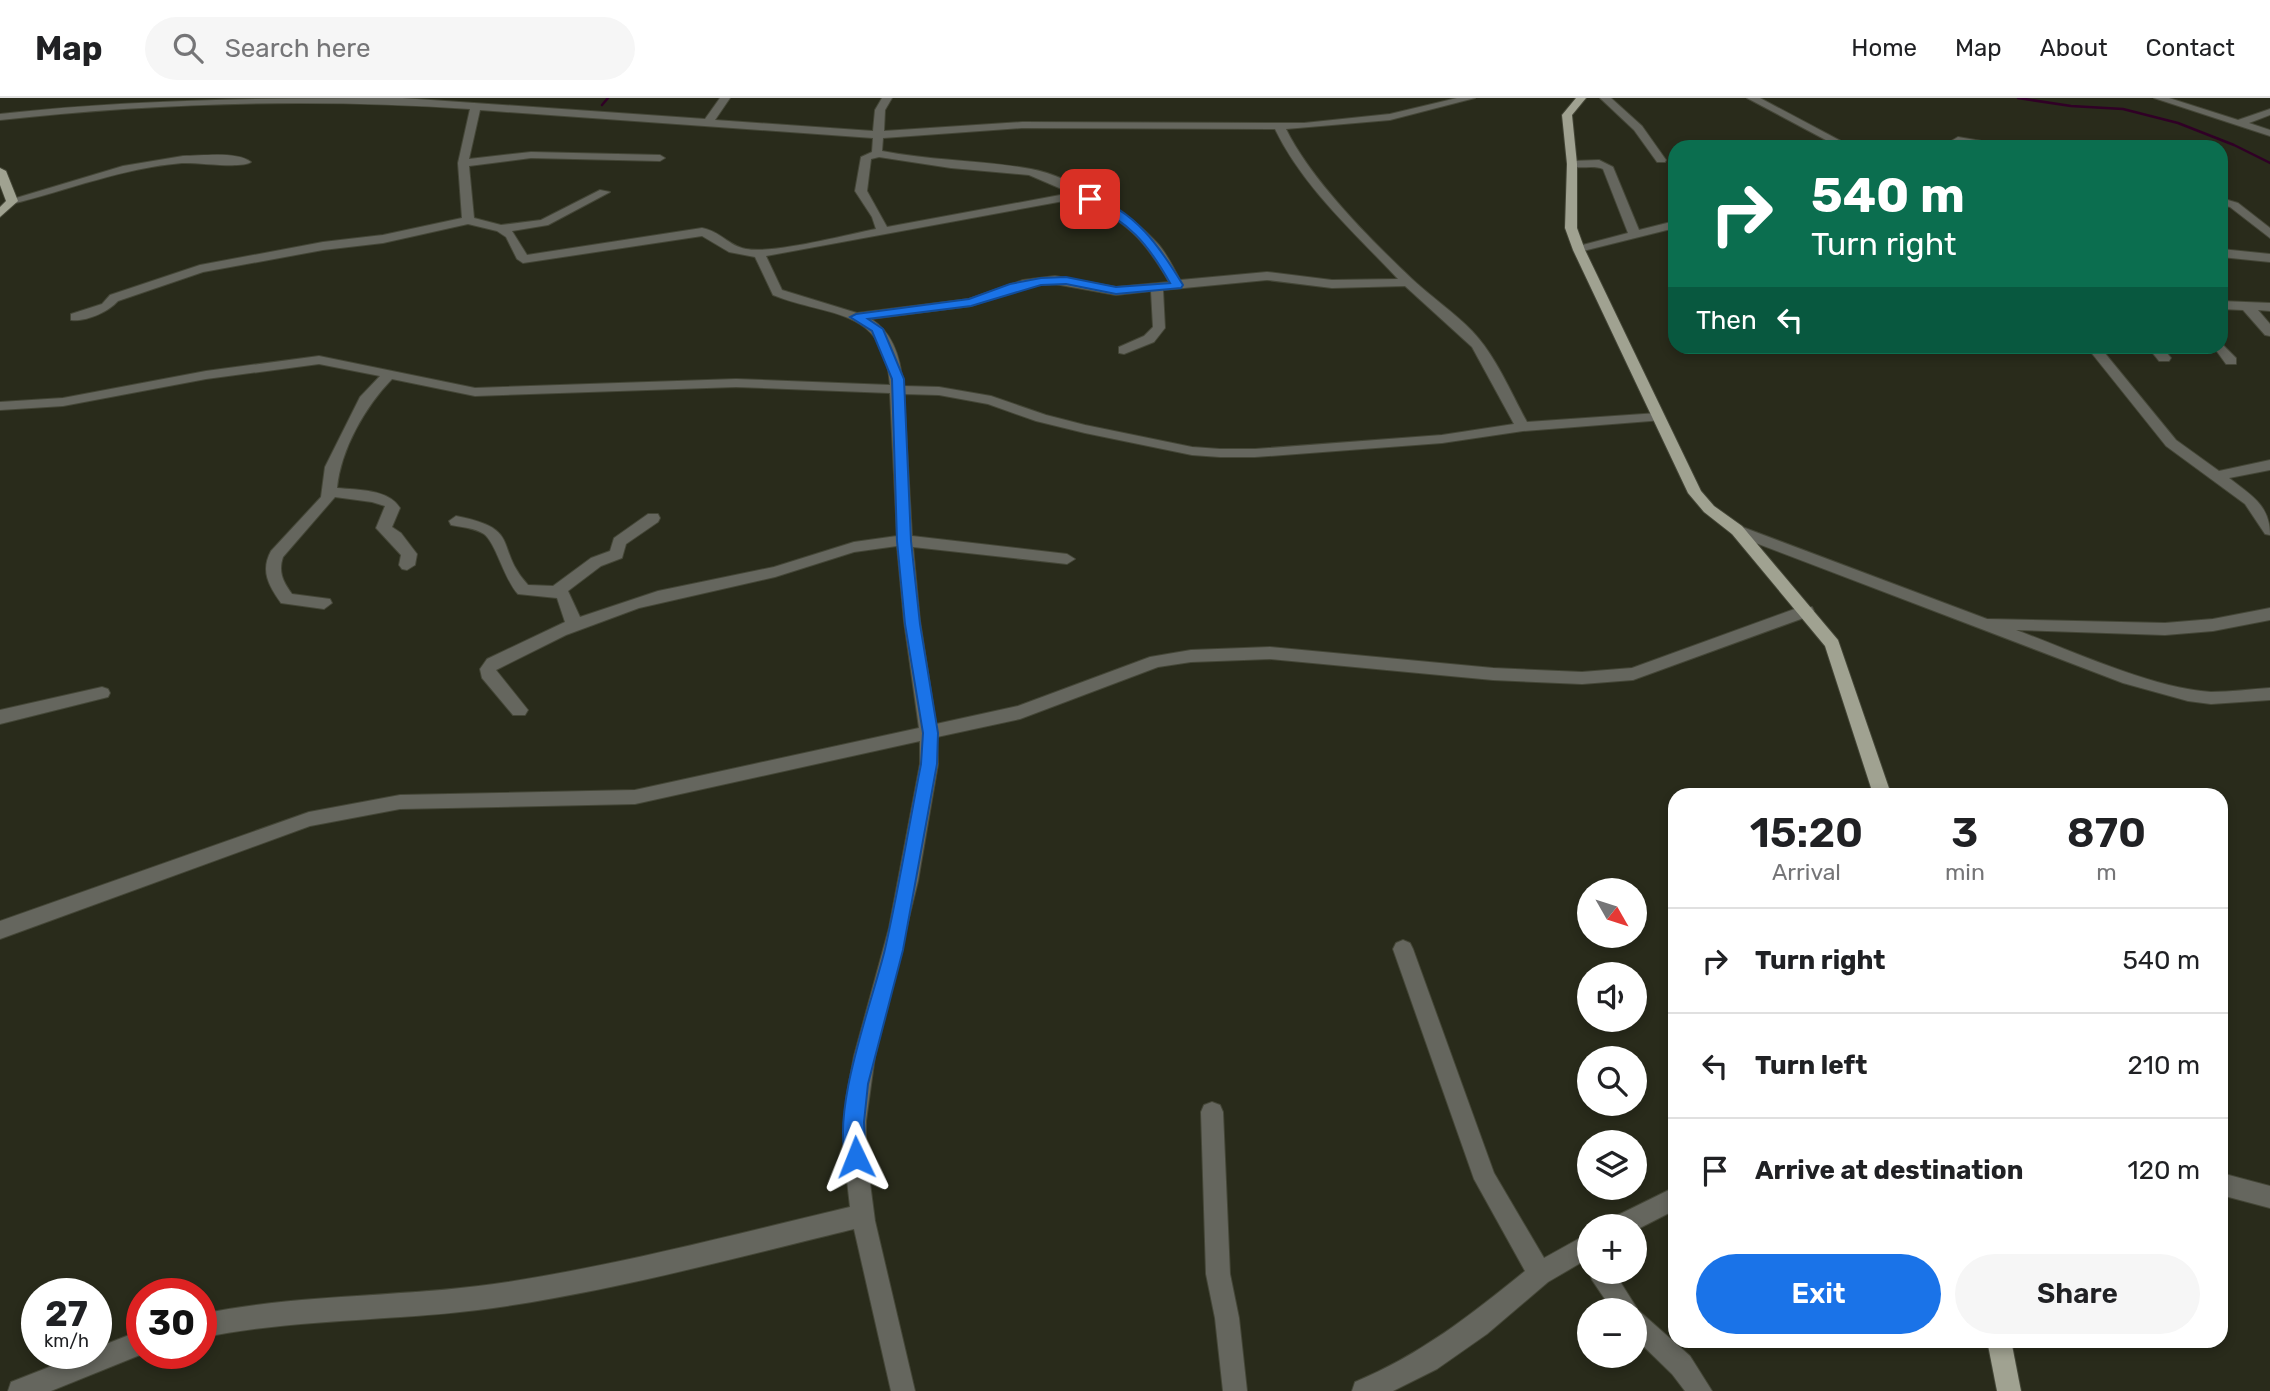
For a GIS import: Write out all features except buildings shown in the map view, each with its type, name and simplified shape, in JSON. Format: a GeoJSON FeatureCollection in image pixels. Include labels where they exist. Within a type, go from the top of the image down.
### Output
{"type":"FeatureCollection","features":[{"type":"Feature","properties":{"kind":"main road"},"geometry":{"type":"LineString","coordinates":[[1581,98],[1567,115],[1572,164],[1570,220],[1579,250],[1695,493],[1709,509],[1737,530],[1832,644],[1880,788]]}},
{"type":"Feature","properties":{"kind":"main road"},"geometry":{"type":"LineString","coordinates":[[0,171],[12,201],[0,214]]}},
{"type":"Feature","properties":{"kind":"main road"},"geometry":{"type":"LineString","coordinates":[[2001,1348],[2009,1391]]}},
{"type":"Feature","properties":{"kind":"street"},"geometry":{"type":"LineString","coordinates":[[709,121],[725,98]]}},
{"type":"Feature","properties":{"kind":"street"},"geometry":{"type":"LineString","coordinates":[[879,154],[880,110],[887,98]]}},
{"type":"Feature","properties":{"kind":"street"},"geometry":{"type":"LineString","coordinates":[[0,117],[71,110],[373,99],[879,135],[1022,125],[1279,127],[1390,117],[1470,98]]}},
{"type":"Feature","properties":{"kind":"street"},"geometry":{"type":"LineString","coordinates":[[1605,98],[1638,128],[1661,160]]}},
{"type":"Feature","properties":{"kind":"street"},"geometry":{"type":"LineString","coordinates":[[1752,98],[1833,140]]}},
{"type":"Feature","properties":{"kind":"street"},"geometry":{"type":"LineString","coordinates":[[2158,98],[2270,133]]}},
{"type":"Feature","properties":{"kind":"street"},"geometry":{"type":"LineString","coordinates":[[468,220],[463,163],[476,106]]}},
{"type":"Feature","properties":{"kind":"street"},"geometry":{"type":"LineString","coordinates":[[2238,123],[2270,112]]}},
{"type":"Feature","properties":{"kind":"street"},"geometry":{"type":"LineString","coordinates":[[1279,127],[1303,169],[1408,282],[1467,333],[1478,346],[1523,427]]}},
{"type":"Feature","properties":{"kind":"street"},"geometry":{"type":"LineString","coordinates":[[883,232],[861,191],[866,157],[879,154],[951,165],[1030,172],[1048,177],[1118,213],[1155,247],[1177,285]]}},
{"type":"Feature","properties":{"kind":"street"},"geometry":{"type":"LineString","coordinates":[[463,163],[531,155],[660,158]]}},
{"type":"Feature","properties":{"kind":"street"},"geometry":{"type":"LineString","coordinates":[[12,201],[141,164],[175,158],[246,162]]}},
{"type":"Feature","properties":{"kind":"street"},"geometry":{"type":"LineString","coordinates":[[1572,164],[1599,163],[1608,167],[1635,236]]}},
{"type":"Feature","properties":{"kind":"street"},"geometry":{"type":"LineString","coordinates":[[501,229],[544,223],[604,192]]}},
{"type":"Feature","properties":{"kind":"street"},"geometry":{"type":"LineString","coordinates":[[75,317],[106,307],[114,298],[200,269],[323,246],[383,239],[468,220],[501,229],[511,235],[523,259],[702,232],[717,235],[735,250],[759,254],[1079,195]]}},
{"type":"Feature","properties":{"kind":"street"},"geometry":{"type":"LineString","coordinates":[[2228,203],[2270,234]]}},
{"type":"Feature","properties":{"kind":"street"},"geometry":{"type":"LineString","coordinates":[[1579,250],[1668,226]]}},
{"type":"Feature","properties":{"kind":"street"},"geometry":{"type":"LineString","coordinates":[[759,254],[777,292],[816,307],[856,317],[877,329],[896,372],[904,541],[912,624],[930,733],[929,764],[894,950],[858,1084],[855,1122],[863,1215],[903,1391]]}},
{"type":"Feature","properties":{"kind":"street"},"geometry":{"type":"LineString","coordinates":[[2228,254],[2270,258]]}},
{"type":"Feature","properties":{"kind":"street"},"geometry":{"type":"LineString","coordinates":[[856,317],[971,302],[1041,281],[1066,281],[1116,291],[1256,277],[1332,284],[1408,282]]}},
{"type":"Feature","properties":{"kind":"street"},"geometry":{"type":"LineString","coordinates":[[1124,350],[1149,339],[1159,328],[1157,288]]}},
{"type":"Feature","properties":{"kind":"street"},"geometry":{"type":"LineString","coordinates":[[2228,305],[2270,307]]}},
{"type":"Feature","properties":{"kind":"street"},"geometry":{"type":"LineString","coordinates":[[2246,305],[2270,332]]}},
{"type":"Feature","properties":{"kind":"street"},"geometry":{"type":"LineString","coordinates":[[2099,354],[2171,443],[2250,501],[2270,530]]}},
{"type":"Feature","properties":{"kind":"street"},"geometry":{"type":"LineString","coordinates":[[2160,354],[2164,358]]}},
{"type":"Feature","properties":{"kind":"street"},"geometry":{"type":"LineString","coordinates":[[2225,354],[2231,361]]}},
{"type":"Feature","properties":{"kind":"street"},"geometry":{"type":"LineString","coordinates":[[0,407],[51,403],[206,374],[319,360],[475,392],[736,383],[897,388],[979,397],[1085,429],[1192,451],[1220,453],[1255,453],[1442,439],[1523,427],[1658,417]]}},
{"type":"Feature","properties":{"kind":"street"},"geometry":{"type":"LineString","coordinates":[[324,603],[287,598],[277,585],[271,570],[276,555],[322,507],[331,492],[332,467],[367,397],[388,376]]}},
{"type":"Feature","properties":{"kind":"street"},"geometry":{"type":"LineString","coordinates":[[2217,476],[2270,465]]}},
{"type":"Feature","properties":{"kind":"street"},"geometry":{"type":"LineString","coordinates":[[331,492],[385,499],[390,503],[393,509],[384,527],[396,537],[408,554],[407,565]]}},
{"type":"Feature","properties":{"kind":"street"},"geometry":{"type":"LineString","coordinates":[[556,592],[596,562],[617,554],[618,542],[653,518]]}},
{"type":"Feature","properties":{"kind":"street"},"geometry":{"type":"LineString","coordinates":[[456,521],[488,529],[495,534],[504,562],[524,590],[556,592],[568,600],[569,614],[575,627]]}},
{"type":"Feature","properties":{"kind":"street"},"geometry":{"type":"LineString","coordinates":[[1737,530],[2129,679],[2188,695],[2211,698],[2270,694]]}},
{"type":"Feature","properties":{"kind":"street"},"geometry":{"type":"LineString","coordinates":[[519,710],[488,674],[488,670],[502,658],[575,627],[681,591],[767,574],[848,548],[875,543],[904,541],[967,549],[987,548],[1030,557],[1067,559]]}},
{"type":"Feature","properties":{"kind":"street"},"geometry":{"type":"LineString","coordinates":[[0,930],[309,819],[400,802],[635,797],[1020,712],[1156,661],[1191,656],[1270,653],[1493,674],[1582,678],[1633,674],[1806,611]]}},
{"type":"Feature","properties":{"kind":"street"},"geometry":{"type":"LineString","coordinates":[[1979,622],[2165,629],[2213,625],[2270,614]]}},
{"type":"Feature","properties":{"kind":"street"},"geometry":{"type":"LineString","coordinates":[[0,718],[102,693]]}},
{"type":"Feature","properties":{"kind":"street"},"geometry":{"type":"LineString","coordinates":[[1403,949],[1485,1179],[1540,1274]]}},
{"type":"Feature","properties":{"kind":"street"},"geometry":{"type":"LineString","coordinates":[[1212,1112],[1218,1274],[1227,1318],[1235,1391]]}},
{"type":"Feature","properties":{"kind":"street"},"geometry":{"type":"LineString","coordinates":[[2228,1186],[2270,1197]]}},
{"type":"Feature","properties":{"kind":"street"},"geometry":{"type":"LineString","coordinates":[[1644,1214],[1668,1202]]}},
{"type":"Feature","properties":{"kind":"street"},"geometry":{"type":"LineString","coordinates":[[217,1323],[245,1317],[414,1306],[508,1294],[657,1265],[863,1215]]}},
{"type":"Feature","properties":{"kind":"street"},"geometry":{"type":"LineString","coordinates":[[1364,1391],[1400,1384],[1540,1274],[1577,1255]]}},
{"type":"Feature","properties":{"kind":"street"},"geometry":{"type":"LineString","coordinates":[[1647,1332],[1681,1365],[1700,1391]]}},
{"type":"Feature","properties":{"kind":"street"},"geometry":{"type":"LineString","coordinates":[[20,1391],[126,1348]]}},
{"type":"Feature","properties":{"kind":"waterway"},"geometry":{"type":"LineString","coordinates":[[602,105],[608,98]]}},
{"type":"Feature","properties":{"kind":"waterway"},"geometry":{"type":"LineString","coordinates":[[2018,98],[2071,106],[2123,109],[2178,123],[2221,140]]}},
{"type":"Feature","properties":{"kind":"waterway"},"geometry":{"type":"LineString","coordinates":[[2228,143],[2270,163]]}},
{"type":"Feature","properties":{"kind":"route"},"geometry":{"type":"LineString","coordinates":[[856,1157],[858,1084],[894,950],[929,764],[930,733],[912,624],[904,541],[898,379],[887,347],[877,329],[856,317],[971,302],[1027,283],[1041,281],[1066,281],[1116,291],[1177,285],[1155,247],[1118,213],[1090,199]]}}]}
